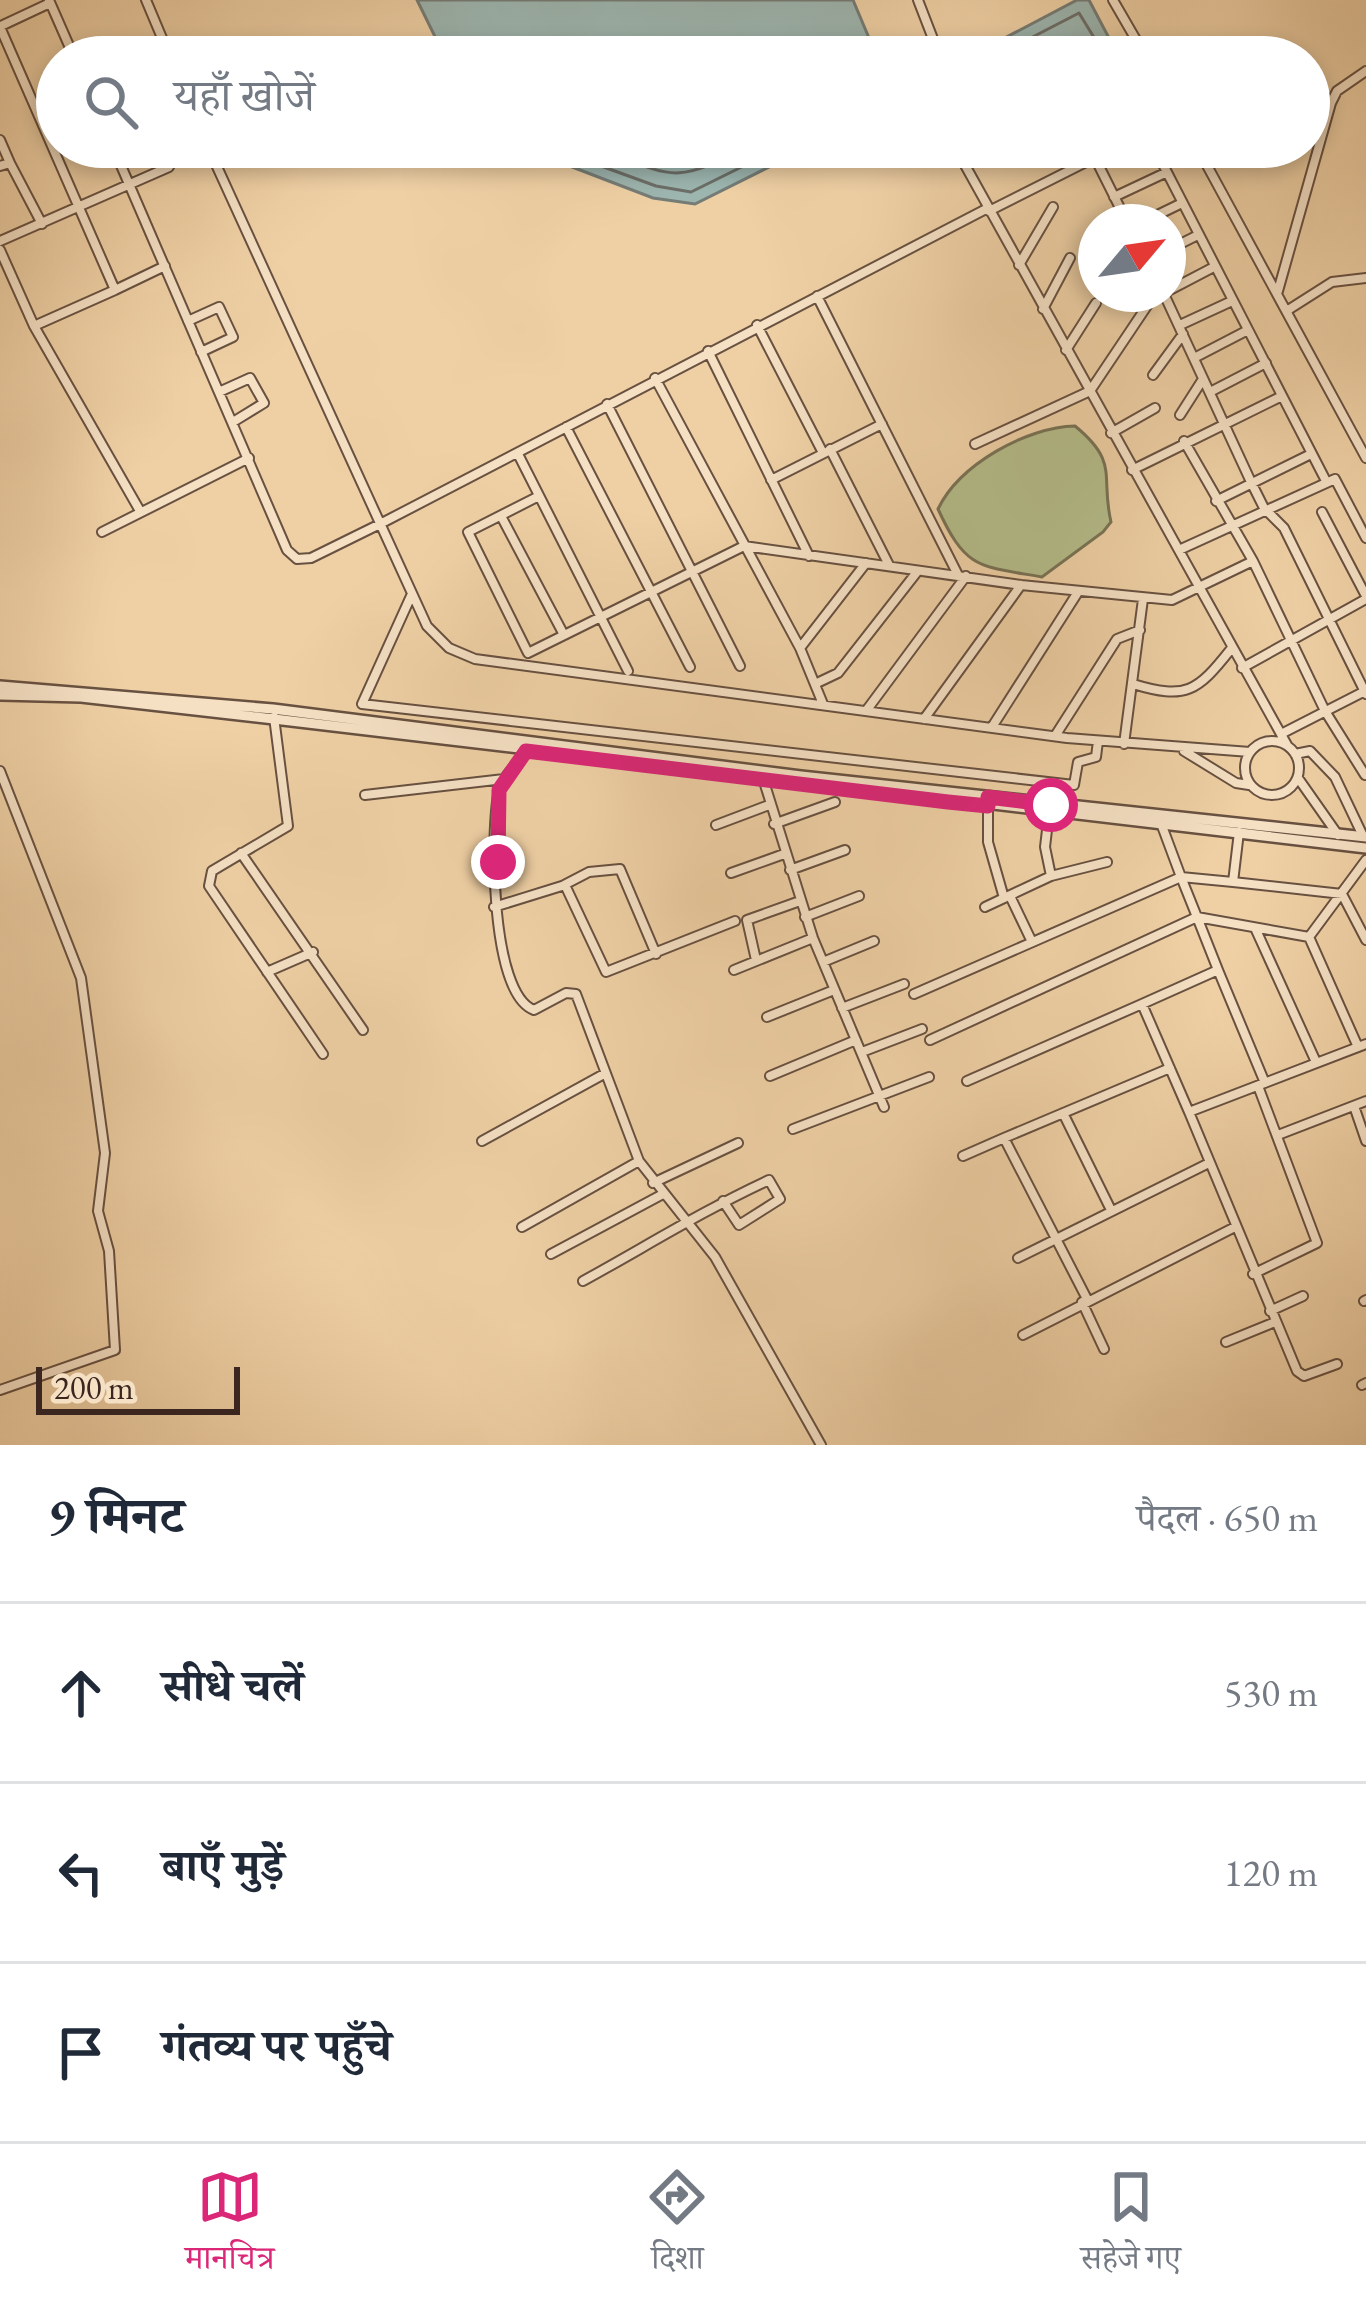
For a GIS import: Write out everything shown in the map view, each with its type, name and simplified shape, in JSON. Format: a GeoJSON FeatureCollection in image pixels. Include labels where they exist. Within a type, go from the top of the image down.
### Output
{"type":"FeatureCollection","features":[{"type":"Feature","properties":{"kind":"street"},"geometry":{"type":"LineString","coordinates":[[146,0],[161,36]]}},
{"type":"Feature","properties":{"kind":"street"},"geometry":{"type":"LineString","coordinates":[[918,0],[932,36]]}},
{"type":"Feature","properties":{"kind":"street"},"geometry":{"type":"LineString","coordinates":[[1113,0],[1134,36]]}},
{"type":"Feature","properties":{"kind":"street"},"geometry":{"type":"LineString","coordinates":[[36,103],[0,27],[49,2],[64,36]]}},
{"type":"Feature","properties":{"kind":"street"},"geometry":{"type":"LineString","coordinates":[[1330,106],[1337,91],[1366,70]]}},
{"type":"Feature","properties":{"kind":"street"},"geometry":{"type":"LineString","coordinates":[[0,140],[5,165],[42,224]]}},
{"type":"Feature","properties":{"kind":"street"},"geometry":{"type":"LineString","coordinates":[[64,168],[115,290]]}},
{"type":"Feature","properties":{"kind":"street"},"geometry":{"type":"LineString","coordinates":[[122,168],[286,550],[297,559],[311,558],[380,524],[758,325],[1074,168]]}},
{"type":"Feature","properties":{"kind":"street"},"geometry":{"type":"LineString","coordinates":[[140,511],[34,326],[0,245],[167,168]]}},
{"type":"Feature","properties":{"kind":"street"},"geometry":{"type":"LineString","coordinates":[[218,168],[427,626],[449,648],[476,659],[1055,736],[1250,752],[1278,730],[1365,692],[1284,528],[1264,508],[1172,312]]}},
{"type":"Feature","properties":{"kind":"street"},"geometry":{"type":"LineString","coordinates":[[966,168],[1231,649],[1295,754],[1298,778],[1337,839]]}},
{"type":"Feature","properties":{"kind":"street"},"geometry":{"type":"LineString","coordinates":[[1100,168],[1118,204]]}},
{"type":"Feature","properties":{"kind":"street"},"geometry":{"type":"LineString","coordinates":[[1163,168],[1180,204]]}},
{"type":"Feature","properties":{"kind":"street"},"geometry":{"type":"LineString","coordinates":[[1209,168],[1366,458]]}},
{"type":"Feature","properties":{"kind":"street"},"geometry":{"type":"LineString","coordinates":[[1277,292],[1312,168]]}},
{"type":"Feature","properties":{"kind":"street"},"geometry":{"type":"LineString","coordinates":[[1114,197],[1165,172]]}},
{"type":"Feature","properties":{"kind":"street"},"geometry":{"type":"LineString","coordinates":[[1019,265],[1053,207]]}},
{"type":"Feature","properties":{"kind":"street"},"geometry":{"type":"LineString","coordinates":[[1186,216],[1325,479]]}},
{"type":"Feature","properties":{"kind":"street"},"geometry":{"type":"LineString","coordinates":[[1186,241],[1196,236]]}},
{"type":"Feature","properties":{"kind":"street"},"geometry":{"type":"LineString","coordinates":[[1043,309],[1070,258]]}},
{"type":"Feature","properties":{"kind":"street"},"geometry":{"type":"LineString","coordinates":[[34,326],[165,266]]}},
{"type":"Feature","properties":{"kind":"street"},"geometry":{"type":"LineString","coordinates":[[1186,281],[1212,268]]}},
{"type":"Feature","properties":{"kind":"street"},"geometry":{"type":"LineString","coordinates":[[1288,310],[1332,282],[1366,278]]}},
{"type":"Feature","properties":{"kind":"street"},"geometry":{"type":"LineString","coordinates":[[818,296],[962,574]]}},
{"type":"Feature","properties":{"kind":"street"},"geometry":{"type":"LineString","coordinates":[[1154,375],[1181,330],[1232,301]]}},
{"type":"Feature","properties":{"kind":"street"},"geometry":{"type":"LineString","coordinates":[[188,321],[219,307],[225,312],[233,337],[201,352]]}},
{"type":"Feature","properties":{"kind":"street"},"geometry":{"type":"LineString","coordinates":[[1066,350],[1090,312]]}},
{"type":"Feature","properties":{"kind":"street"},"geometry":{"type":"LineString","coordinates":[[975,443],[1090,391],[1148,312]]}},
{"type":"Feature","properties":{"kind":"street"},"geometry":{"type":"LineString","coordinates":[[758,325],[890,566]]}},
{"type":"Feature","properties":{"kind":"street"},"geometry":{"type":"LineString","coordinates":[[1196,357],[1248,330]]}},
{"type":"Feature","properties":{"kind":"street"},"geometry":{"type":"LineString","coordinates":[[708,351],[809,556]]}},
{"type":"Feature","properties":{"kind":"street"},"geometry":{"type":"LineString","coordinates":[[1210,392],[1266,363]]}},
{"type":"Feature","properties":{"kind":"street"},"geometry":{"type":"LineString","coordinates":[[1180,415],[1203,377]]}},
{"type":"Feature","properties":{"kind":"street"},"geometry":{"type":"LineString","coordinates":[[219,392],[250,378],[264,403],[232,422]]}},
{"type":"Feature","properties":{"kind":"street"},"geometry":{"type":"LineString","coordinates":[[655,378],[800,648],[823,704]]}},
{"type":"Feature","properties":{"kind":"street"},"geometry":{"type":"LineString","coordinates":[[1132,470],[1282,396]]}},
{"type":"Feature","properties":{"kind":"street"},"geometry":{"type":"LineString","coordinates":[[607,404],[740,666]]}},
{"type":"Feature","properties":{"kind":"street"},"geometry":{"type":"LineString","coordinates":[[1111,433],[1155,408]]}},
{"type":"Feature","properties":{"kind":"street"},"geometry":{"type":"LineString","coordinates":[[771,480],[882,424]]}},
{"type":"Feature","properties":{"kind":"street"},"geometry":{"type":"LineString","coordinates":[[566,427],[690,667]]}},
{"type":"Feature","properties":{"kind":"street"},"geometry":{"type":"LineString","coordinates":[[1184,441],[1253,561],[1325,711],[1365,775]]}},
{"type":"Feature","properties":{"kind":"street"},"geometry":{"type":"LineString","coordinates":[[518,453],[628,671]]}},
{"type":"Feature","properties":{"kind":"street"},"geometry":{"type":"LineString","coordinates":[[1216,501],[1312,454]]}},
{"type":"Feature","properties":{"kind":"street"},"geometry":{"type":"LineString","coordinates":[[102,532],[248,458]]}},
{"type":"Feature","properties":{"kind":"street"},"geometry":{"type":"LineString","coordinates":[[1179,550],[1335,478],[1366,538]]}},
{"type":"Feature","properties":{"kind":"street"},"geometry":{"type":"LineString","coordinates":[[539,496],[468,532],[528,653],[744,546],[917,572],[1172,600],[1253,561]]}},
{"type":"Feature","properties":{"kind":"street"},"geometry":{"type":"LineString","coordinates":[[1242,668],[1366,598],[1322,512]]}},
{"type":"Feature","properties":{"kind":"street"},"geometry":{"type":"LineString","coordinates":[[501,515],[564,635]]}},
{"type":"Feature","properties":{"kind":"street"},"geometry":{"type":"LineString","coordinates":[[800,648],[866,563]]}},
{"type":"Feature","properties":{"kind":"street"},"geometry":{"type":"LineString","coordinates":[[817,683],[838,673],[917,572]]}},
{"type":"Feature","properties":{"kind":"street"},"geometry":{"type":"LineString","coordinates":[[866,711],[962,574]]}},
{"type":"Feature","properties":{"kind":"street"},"geometry":{"type":"LineString","coordinates":[[923,719],[1021,585]]}},
{"type":"Feature","properties":{"kind":"street"},"geometry":{"type":"LineString","coordinates":[[992,728],[1078,592]]}},
{"type":"Feature","properties":{"kind":"street"},"geometry":{"type":"LineString","coordinates":[[412,595],[362,704],[1074,785],[1078,762],[1096,757],[1098,741]]}},
{"type":"Feature","properties":{"kind":"street"},"geometry":{"type":"LineString","coordinates":[[1124,744],[1143,599]]}},
{"type":"Feature","properties":{"kind":"street"},"geometry":{"type":"LineString","coordinates":[[1055,736],[1117,639],[1140,630]]}},
{"type":"Feature","properties":{"kind":"street"},"geometry":{"type":"LineString","coordinates":[[1132,684],[1177,695],[1204,679],[1231,649]]}},
{"type":"Feature","properties":{"kind":"street"},"geometry":{"type":"LineString","coordinates":[[0,690],[273,714],[988,802],[1365,840]]}},
{"type":"Feature","properties":{"kind":"street"},"geometry":{"type":"LineString","coordinates":[[273,714],[290,820],[212,871],[209,886],[323,1054]]}},
{"type":"Feature","properties":{"kind":"street"},"geometry":{"type":"LineString","coordinates":[[1266,742],[1287,745]]}},
{"type":"Feature","properties":{"kind":"street"},"geometry":{"type":"LineString","coordinates":[[527,746],[504,779],[494,907],[506,964],[527,1009],[576,994],[639,1161],[715,1257],[821,1445]]}},
{"type":"Feature","properties":{"kind":"street"},"geometry":{"type":"LineString","coordinates":[[1183,750],[1264,795],[1281,794],[1298,778]]}},
{"type":"Feature","properties":{"kind":"street"},"geometry":{"type":"LineString","coordinates":[[1295,754],[1310,751],[1324,760],[1365,840]]}},
{"type":"Feature","properties":{"kind":"street"},"geometry":{"type":"LineString","coordinates":[[1250,752],[1245,769],[1251,785]]}},
{"type":"Feature","properties":{"kind":"street"},"geometry":{"type":"LineString","coordinates":[[0,771],[81,979],[105,1153],[98,1211],[109,1251],[115,1350],[0,1390]]}},
{"type":"Feature","properties":{"kind":"street"},"geometry":{"type":"LineString","coordinates":[[761,775],[813,938],[884,1107]]}},
{"type":"Feature","properties":{"kind":"street"},"geometry":{"type":"LineString","coordinates":[[365,795],[504,779]]}},
{"type":"Feature","properties":{"kind":"street"},"geometry":{"type":"LineString","coordinates":[[774,824],[835,802]]}},
{"type":"Feature","properties":{"kind":"street"},"geometry":{"type":"LineString","coordinates":[[988,802],[1162,826],[1240,829]]}},
{"type":"Feature","properties":{"kind":"street"},"geometry":{"type":"LineString","coordinates":[[988,802],[988,842],[1007,897],[1032,943]]}},
{"type":"Feature","properties":{"kind":"street"},"geometry":{"type":"LineString","coordinates":[[716,825],[769,805]]}},
{"type":"Feature","properties":{"kind":"street"},"geometry":{"type":"LineString","coordinates":[[1328,819],[1349,812]]}},
{"type":"Feature","properties":{"kind":"street"},"geometry":{"type":"LineString","coordinates":[[1048,813],[1045,848],[1052,876]]}},
{"type":"Feature","properties":{"kind":"street"},"geometry":{"type":"LineString","coordinates":[[1162,826],[1262,1084],[1317,1244],[1253,1274]]}},
{"type":"Feature","properties":{"kind":"street"},"geometry":{"type":"LineString","coordinates":[[1233,882],[1240,829]]}},
{"type":"Feature","properties":{"kind":"street"},"geometry":{"type":"LineString","coordinates":[[790,870],[845,850]]}},
{"type":"Feature","properties":{"kind":"street"},"geometry":{"type":"LineString","coordinates":[[241,853],[363,1030]]}},
{"type":"Feature","properties":{"kind":"street"},"geometry":{"type":"LineString","coordinates":[[731,873],[784,854]]}},
{"type":"Feature","properties":{"kind":"street"},"geometry":{"type":"LineString","coordinates":[[1310,937],[1366,860]]}},
{"type":"Feature","properties":{"kind":"street"},"geometry":{"type":"LineString","coordinates":[[985,908],[1052,876],[1107,862]]}},
{"type":"Feature","properties":{"kind":"street"},"geometry":{"type":"LineString","coordinates":[[494,907],[589,872],[620,869],[656,954]]}},
{"type":"Feature","properties":{"kind":"street"},"geometry":{"type":"LineString","coordinates":[[914,994],[1181,877],[1342,894]]}},
{"type":"Feature","properties":{"kind":"street"},"geometry":{"type":"LineString","coordinates":[[564,885],[600,970],[656,954],[735,921]]}},
{"type":"Feature","properties":{"kind":"street"},"geometry":{"type":"LineString","coordinates":[[1342,894],[1366,940]]}},
{"type":"Feature","properties":{"kind":"street"},"geometry":{"type":"LineString","coordinates":[[806,917],[860,896]]}},
{"type":"Feature","properties":{"kind":"street"},"geometry":{"type":"LineString","coordinates":[[756,960],[747,920],[800,901]]}},
{"type":"Feature","properties":{"kind":"street"},"geometry":{"type":"LineString","coordinates":[[930,1040],[1197,917],[1310,937]]}},
{"type":"Feature","properties":{"kind":"street"},"geometry":{"type":"LineString","coordinates":[[1256,930],[1316,1062]]}},
{"type":"Feature","properties":{"kind":"street"},"geometry":{"type":"LineString","coordinates":[[1189,1112],[1362,1045],[1310,937]]}},
{"type":"Feature","properties":{"kind":"street"},"geometry":{"type":"LineString","coordinates":[[734,970],[813,938]]}},
{"type":"Feature","properties":{"kind":"street"},"geometry":{"type":"LineString","coordinates":[[823,962],[874,941]]}},
{"type":"Feature","properties":{"kind":"street"},"geometry":{"type":"LineString","coordinates":[[267,972],[313,952]]}},
{"type":"Feature","properties":{"kind":"street"},"geometry":{"type":"LineString","coordinates":[[967,1081],[1218,970]]}},
{"type":"Feature","properties":{"kind":"street"},"geometry":{"type":"LineString","coordinates":[[842,1009],[904,984]]}},
{"type":"Feature","properties":{"kind":"street"},"geometry":{"type":"LineString","coordinates":[[767,1018],[834,990]]}},
{"type":"Feature","properties":{"kind":"street"},"geometry":{"type":"LineString","coordinates":[[1142,1004],[1253,1274],[1300,1375],[1337,1364]]}},
{"type":"Feature","properties":{"kind":"street"},"geometry":{"type":"LineString","coordinates":[[862,1052],[922,1029]]}},
{"type":"Feature","properties":{"kind":"street"},"geometry":{"type":"LineString","coordinates":[[770,1076],[856,1040]]}},
{"type":"Feature","properties":{"kind":"street"},"geometry":{"type":"LineString","coordinates":[[963,1156],[1170,1068]]}},
{"type":"Feature","properties":{"kind":"street"},"geometry":{"type":"LineString","coordinates":[[482,1142],[604,1074]]}},
{"type":"Feature","properties":{"kind":"street"},"geometry":{"type":"LineString","coordinates":[[793,1130],[929,1078]]}},
{"type":"Feature","properties":{"kind":"street"},"geometry":{"type":"LineString","coordinates":[[1278,1135],[1366,1101]]}},
{"type":"Feature","properties":{"kind":"street"},"geometry":{"type":"LineString","coordinates":[[1354,1106],[1366,1141]]}},
{"type":"Feature","properties":{"kind":"street"},"geometry":{"type":"LineString","coordinates":[[1063,1113],[1112,1210]]}},
{"type":"Feature","properties":{"kind":"street"},"geometry":{"type":"LineString","coordinates":[[1004,1138],[1056,1237],[1105,1349]]}},
{"type":"Feature","properties":{"kind":"street"},"geometry":{"type":"LineString","coordinates":[[653,1183],[738,1143]]}},
{"type":"Feature","properties":{"kind":"street"},"geometry":{"type":"LineString","coordinates":[[522,1227],[639,1161]]}},
{"type":"Feature","properties":{"kind":"street"},"geometry":{"type":"LineString","coordinates":[[1018,1258],[1209,1163]]}},
{"type":"Feature","properties":{"kind":"street"},"geometry":{"type":"LineString","coordinates":[[583,1282],[685,1221],[723,1201],[769,1180],[780,1198],[739,1225],[723,1201]]}},
{"type":"Feature","properties":{"kind":"street"},"geometry":{"type":"LineString","coordinates":[[551,1254],[663,1194]]}},
{"type":"Feature","properties":{"kind":"street"},"geometry":{"type":"LineString","coordinates":[[1023,1335],[1235,1228]]}},
{"type":"Feature","properties":{"kind":"street"},"geometry":{"type":"LineString","coordinates":[[1270,1311],[1303,1296]]}},
{"type":"Feature","properties":{"kind":"street"},"geometry":{"type":"LineString","coordinates":[[1226,1342],[1275,1322]]}},
{"type":"Feature","properties":{"kind":"green space"},"geometry":{"type":"Polygon","coordinates":[[[1075,426],[1103,460],[1111,522],[1042,577],[977,562],[957,544],[938,509],[948,493],[996,451],[1036,433],[1075,426]]]}},
{"type":"Feature","properties":{"kind":"water"},"geometry":{"type":"Polygon","coordinates":[[[417,0],[853,0],[868,36],[435,36],[417,0]]]}},
{"type":"Feature","properties":{"kind":"water"},"geometry":{"type":"Polygon","coordinates":[[[1077,0],[1089,0],[1108,36],[1009,36],[1077,0]]]}},
{"type":"Feature","properties":{"kind":"water"},"geometry":{"type":"Polygon","coordinates":[[[575,168],[767,168],[695,204],[653,198],[575,168]]]}},
{"type":"Feature","properties":{"kind":"route"},"geometry":{"type":"LineString","coordinates":[[498,862],[499,790],[526,751],[948,802],[988,806],[988,797],[1051,805]]}}]}
